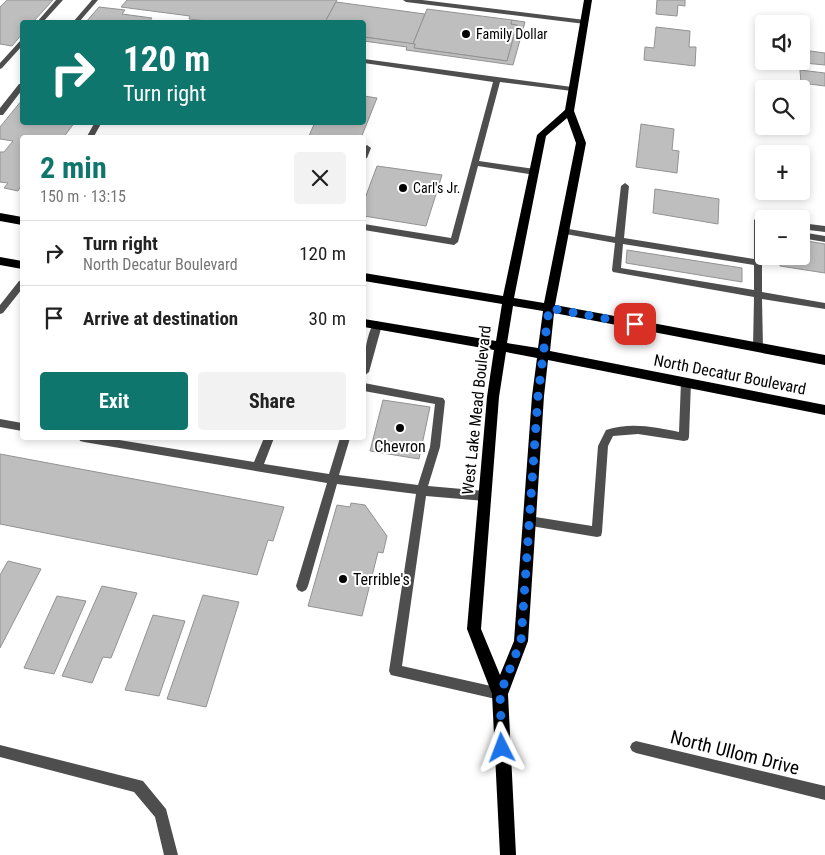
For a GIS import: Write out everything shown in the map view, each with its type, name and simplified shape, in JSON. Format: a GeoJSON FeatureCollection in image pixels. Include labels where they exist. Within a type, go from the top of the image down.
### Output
{"type":"FeatureCollection","features":[{"type":"Feature","properties":{"kind":"main road","name":"West Lake Mead Boulevard"},"geometry":{"type":"LineString","coordinates":[[500,694],[521,641],[538,396],[549,308],[580,143],[569,111],[588,0]]}},
{"type":"Feature","properties":{"kind":"main road","name":"West Lake Mead Boulevard"},"geometry":{"type":"LineString","coordinates":[[508,855],[500,694],[474,629],[493,398],[508,301],[542,135],[569,111]]}},
{"type":"Feature","properties":{"kind":"main road"},"geometry":{"type":"LineString","coordinates":[[0,217],[20,221]]}},
{"type":"Feature","properties":{"kind":"main road"},"geometry":{"type":"LineString","coordinates":[[0,261],[20,265]]}},
{"type":"Feature","properties":{"kind":"main road","name":"North Decatur Boulevard"},"geometry":{"type":"LineString","coordinates":[[366,277],[549,308],[825,360]]}},
{"type":"Feature","properties":{"kind":"main road","name":"North Decatur Boulevard"},"geometry":{"type":"LineString","coordinates":[[366,323],[501,346],[825,410]]}},
{"type":"Feature","properties":{"kind":"street"},"geometry":{"type":"LineString","coordinates":[[42,20],[60,0]]}},
{"type":"Feature","properties":{"kind":"street"},"geometry":{"type":"LineString","coordinates":[[78,20],[95,0]]}},
{"type":"Feature","properties":{"kind":"street"},"geometry":{"type":"LineString","coordinates":[[406,0],[584,22]]}},
{"type":"Feature","properties":{"kind":"street"},"geometry":{"type":"LineString","coordinates":[[0,67],[20,44]]}},
{"type":"Feature","properties":{"kind":"street"},"geometry":{"type":"LineString","coordinates":[[366,61],[572,89]]}},
{"type":"Feature","properties":{"kind":"street"},"geometry":{"type":"LineString","coordinates":[[366,227],[454,242],[497,80]]}},
{"type":"Feature","properties":{"kind":"street"},"geometry":{"type":"LineString","coordinates":[[0,113],[20,88]]}},
{"type":"Feature","properties":{"kind":"street"},"geometry":{"type":"LineString","coordinates":[[474,163],[535,172]]}},
{"type":"Feature","properties":{"kind":"street"},"geometry":{"type":"LineString","coordinates":[[625,186],[616,270],[648,271],[718,283],[758,294],[825,306]]}},
{"type":"Feature","properties":{"kind":"street"},"geometry":{"type":"LineString","coordinates":[[810,227],[825,229]]}},
{"type":"Feature","properties":{"kind":"street"},"geometry":{"type":"LineString","coordinates":[[563,231],[693,257],[718,261],[755,263]]}},
{"type":"Feature","properties":{"kind":"street"},"geometry":{"type":"LineString","coordinates":[[810,236],[825,239]]}},
{"type":"Feature","properties":{"kind":"street"},"geometry":{"type":"LineString","coordinates":[[758,265],[758,348]]}},
{"type":"Feature","properties":{"kind":"street"},"geometry":{"type":"LineString","coordinates":[[0,311],[20,286]]}},
{"type":"Feature","properties":{"kind":"street"},"geometry":{"type":"LineString","coordinates":[[366,364],[376,325]]}},
{"type":"Feature","properties":{"kind":"street"},"geometry":{"type":"LineString","coordinates":[[529,521],[597,532],[603,446],[610,433],[624,428],[637,428],[684,437],[686,382]]}},
{"type":"Feature","properties":{"kind":"street"},"geometry":{"type":"LineString","coordinates":[[366,387],[440,401],[435,447],[422,490],[395,671],[500,694]]}},
{"type":"Feature","properties":{"kind":"street"},"geometry":{"type":"LineString","coordinates":[[0,423],[20,427]]}},
{"type":"Feature","properties":{"kind":"street"},"geometry":{"type":"LineString","coordinates":[[112,440],[141,442],[333,479],[486,496]]}},
{"type":"Feature","properties":{"kind":"street"},"geometry":{"type":"LineString","coordinates":[[258,466],[268,440]]}},
{"type":"Feature","properties":{"kind":"street"},"geometry":{"type":"LineString","coordinates":[[302,586],[344,440]]}},
{"type":"Feature","properties":{"kind":"street","name":"North Ullom Drive"},"geometry":{"type":"LineString","coordinates":[[636,747],[825,793]]}},
{"type":"Feature","properties":{"kind":"street"},"geometry":{"type":"LineString","coordinates":[[0,752],[138,786],[160,814],[171,855]]}},
{"type":"Feature","properties":{"kind":"building"},"geometry":{"type":"Polygon","coordinates":[[[7,0],[53,0],[35,20],[20,20],[20,36],[12,46],[0,44],[0,7],[7,0]]]}},
{"type":"Feature","properties":{"kind":"building"},"geometry":{"type":"Polygon","coordinates":[[[127,0],[337,0],[326,20],[198,20],[189,19],[190,16],[121,7],[127,0]]]}},
{"type":"Feature","properties":{"kind":"building"},"geometry":{"type":"Polygon","coordinates":[[[657,0],[685,0],[685,6],[678,5],[677,16],[656,14],[657,0]]]}},
{"type":"Feature","properties":{"kind":"building"},"geometry":{"type":"Polygon","coordinates":[[[336,2],[425,14],[413,44],[366,37],[366,20],[326,20],[336,2]]]}},
{"type":"Feature","properties":{"kind":"building"},"geometry":{"type":"Polygon","coordinates":[[[99,7],[125,10],[122,14],[152,18],[150,20],[88,20],[99,7]]]}},
{"type":"Feature","properties":{"kind":"building","name":"Family Dollar"},"geometry":{"type":"Polygon","coordinates":[[[427,9],[512,20],[511,24],[517,25],[507,61],[414,48],[415,44],[413,44],[427,9]]]}},
{"type":"Feature","properties":{"kind":"building"},"geometry":{"type":"Polygon","coordinates":[[[512,20],[525,22],[513,65],[406,50],[407,47],[366,41],[366,37],[415,44],[414,48],[507,61],[517,25],[511,24],[512,20]]]}},
{"type":"Feature","properties":{"kind":"building"},"geometry":{"type":"Polygon","coordinates":[[[656,27],[690,31],[689,47],[696,47],[695,66],[644,60],[645,47],[654,48],[656,27]]]}},
{"type":"Feature","properties":{"kind":"building"},"geometry":{"type":"Polygon","coordinates":[[[810,51],[825,53],[825,65],[810,64],[810,51]]]}},
{"type":"Feature","properties":{"kind":"building"},"geometry":{"type":"Polygon","coordinates":[[[800,70],[825,73],[825,86],[810,84],[810,80],[801,80],[800,70]]]}},
{"type":"Feature","properties":{"kind":"building"},"geometry":{"type":"Polygon","coordinates":[[[366,96],[377,98],[362,135],[309,135],[314,125],[366,125],[366,96]]]}},
{"type":"Feature","properties":{"kind":"building"},"geometry":{"type":"Polygon","coordinates":[[[20,102],[20,125],[73,125],[65,135],[20,135],[20,188],[18,191],[4,188],[8,183],[0,182],[0,152],[4,152],[13,141],[0,139],[0,127],[20,102]]]}},
{"type":"Feature","properties":{"kind":"building"},"geometry":{"type":"Polygon","coordinates":[[[641,124],[674,129],[672,150],[679,151],[677,173],[636,167],[641,124]]]}},
{"type":"Feature","properties":{"kind":"building","name":"Carl's Jr."},"geometry":{"type":"Polygon","coordinates":[[[377,166],[442,175],[426,226],[366,216],[366,196],[377,166]]]}},
{"type":"Feature","properties":{"kind":"building"},"geometry":{"type":"Polygon","coordinates":[[[655,189],[719,199],[718,224],[653,213],[655,189]]]}},
{"type":"Feature","properties":{"kind":"building"},"geometry":{"type":"Polygon","coordinates":[[[810,242],[825,244],[825,273],[780,266],[810,265],[810,242]]]}},
{"type":"Feature","properties":{"kind":"building"},"geometry":{"type":"Polygon","coordinates":[[[627,250],[742,268],[742,282],[626,263],[627,250]]]}},
{"type":"Feature","properties":{"kind":"building"},"geometry":{"type":"Polygon","coordinates":[[[383,400],[430,407],[419,459],[370,451],[383,400]]]}},
{"type":"Feature","properties":{"kind":"building"},"geometry":{"type":"Polygon","coordinates":[[[0,454],[284,507],[273,541],[268,540],[257,575],[0,524],[0,454]]]}},
{"type":"Feature","properties":{"kind":"building","name":"Terrible's"},"geometry":{"type":"Polygon","coordinates":[[[351,503],[365,505],[387,536],[383,553],[378,552],[362,616],[308,606],[337,505],[350,507],[351,503]]]}},
{"type":"Feature","properties":{"kind":"building"},"geometry":{"type":"Polygon","coordinates":[[[8,561],[41,569],[0,648],[0,575],[8,561]]]}},
{"type":"Feature","properties":{"kind":"building"},"geometry":{"type":"Polygon","coordinates":[[[102,586],[137,593],[111,658],[103,657],[92,683],[62,676],[102,586]]]}},
{"type":"Feature","properties":{"kind":"building"},"geometry":{"type":"Polygon","coordinates":[[[203,595],[239,602],[206,707],[167,699],[203,595]]]}},
{"type":"Feature","properties":{"kind":"building"},"geometry":{"type":"Polygon","coordinates":[[[57,596],[86,601],[54,674],[24,668],[57,596]]]}},
{"type":"Feature","properties":{"kind":"building"},"geometry":{"type":"Polygon","coordinates":[[[153,615],[185,621],[159,696],[125,690],[153,615]]]}},
{"type":"Feature","properties":{"kind":"place","name":"Family Dollar"},"geometry":{"type":"Point","coordinates":[466,34]}},
{"type":"Feature","properties":{"kind":"place","name":"Carl's Jr."},"geometry":{"type":"Point","coordinates":[403,188]}},
{"type":"Feature","properties":{"kind":"place","name":"Chevron"},"geometry":{"type":"Point","coordinates":[400,428]}},
{"type":"Feature","properties":{"kind":"place","name":"Terrible's"},"geometry":{"type":"Point","coordinates":[343,579]}},
{"type":"Feature","properties":{"kind":"route"},"geometry":{"type":"LineString","coordinates":[[502,748],[500,694],[521,641],[538,396],[549,308],[635,324]]}}]}
